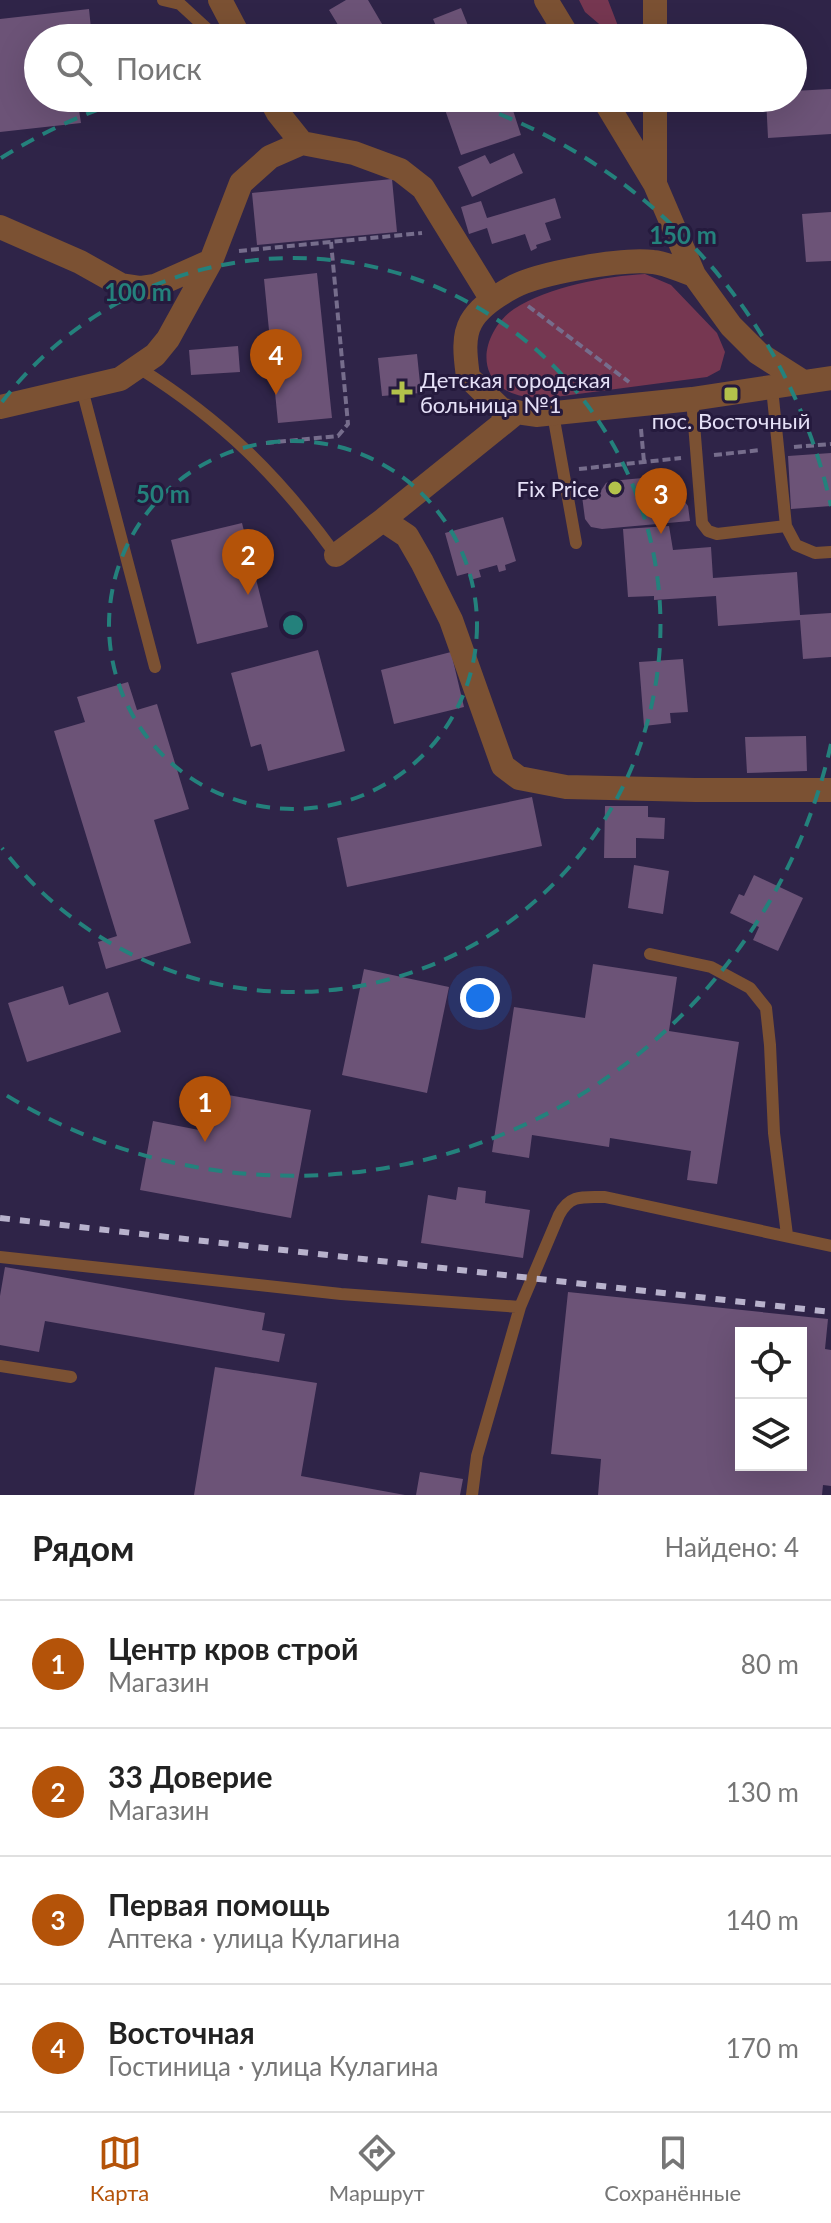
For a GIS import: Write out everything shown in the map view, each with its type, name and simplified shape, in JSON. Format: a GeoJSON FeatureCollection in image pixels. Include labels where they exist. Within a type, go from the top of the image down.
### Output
{"type":"FeatureCollection","features":[{"type":"Feature","properties":{"kind":"street"},"geometry":{"type":"LineString","coordinates":[[220,0],[233,24]]}},
{"type":"Feature","properties":{"kind":"street"},"geometry":{"type":"LineString","coordinates":[[546,0],[561,24]]}},
{"type":"Feature","properties":{"kind":"street"},"geometry":{"type":"LineString","coordinates":[[655,0],[655,24]]}},
{"type":"Feature","properties":{"kind":"street"},"geometry":{"type":"LineString","coordinates":[[277,112],[302,143]]}},
{"type":"Feature","properties":{"kind":"street"},"geometry":{"type":"LineString","coordinates":[[611,112],[655,184],[694,275],[731,326],[758,353],[802,381]]}},
{"type":"Feature","properties":{"kind":"street"},"geometry":{"type":"LineString","coordinates":[[655,112],[655,184]]}},
{"type":"Feature","properties":{"kind":"street"},"geometry":{"type":"LineString","coordinates":[[0,407],[120,379],[155,355],[168,339],[212,258],[241,183],[270,157],[302,143],[354,153],[400,170],[423,188],[492,300]]}},
{"type":"Feature","properties":{"kind":"street"},"geometry":{"type":"LineString","coordinates":[[0,227],[80,262],[121,285],[141,288],[155,286],[212,258]]}},
{"type":"Feature","properties":{"kind":"street"},"geometry":{"type":"LineString","coordinates":[[694,275],[654,262],[615,263],[529,280],[514,286],[492,300],[469,325],[465,351],[468,377],[502,410],[553,414],[692,399],[831,378]]}},
{"type":"Feature","properties":{"kind":"street"},"geometry":{"type":"LineString","coordinates":[[336,555],[517,412]]}},
{"type":"Feature","properties":{"kind":"street"},"geometry":{"type":"LineString","coordinates":[[383,520],[407,536],[422,562],[451,620],[503,766],[519,778],[566,787],[831,790]]}},
{"type":"Feature","properties":{"kind":"lane"},"geometry":{"type":"LineString","coordinates":[[163,0],[180,4],[202,24]]}},
{"type":"Feature","properties":{"kind":"lane"},"geometry":{"type":"LineString","coordinates":[[139,368],[180,395],[243,445],[304,510],[336,555]]}},
{"type":"Feature","properties":{"kind":"lane"},"geometry":{"type":"LineString","coordinates":[[772,388],[786,526],[796,545],[815,553],[831,552]]}},
{"type":"Feature","properties":{"kind":"lane"},"geometry":{"type":"LineString","coordinates":[[82,389],[155,667]]}},
{"type":"Feature","properties":{"kind":"lane"},"geometry":{"type":"LineString","coordinates":[[692,399],[702,523],[708,531],[717,534],[786,526]]}},
{"type":"Feature","properties":{"kind":"lane"},"geometry":{"type":"LineString","coordinates":[[553,414],[576,543]]}},
{"type":"Feature","properties":{"kind":"lane"},"geometry":{"type":"LineString","coordinates":[[650,954],[711,967],[750,988],[766,1008],[774,1133],[787,1235]]}},
{"type":"Feature","properties":{"kind":"lane"},"geometry":{"type":"LineString","coordinates":[[472,1495],[477,1456],[520,1307],[559,1215],[574,1197],[605,1197],[831,1246]]}},
{"type":"Feature","properties":{"kind":"lane"},"geometry":{"type":"LineString","coordinates":[[0,1257],[341,1294],[520,1307]]}},
{"type":"Feature","properties":{"kind":"lane"},"geometry":{"type":"LineString","coordinates":[[0,1366],[71,1377]]}},
{"type":"Feature","properties":{"kind":"path"},"geometry":{"type":"LineString","coordinates":[[212,258],[448,231]]}},
{"type":"Feature","properties":{"kind":"path"},"geometry":{"type":"LineString","coordinates":[[243,445],[338,436],[348,424],[331,242]]}},
{"type":"Feature","properties":{"kind":"path"},"geometry":{"type":"LineString","coordinates":[[523,302],[631,384],[639,405],[644,462]]}},
{"type":"Feature","properties":{"kind":"shaded area"},"geometry":{"type":"Polygon","coordinates":[[[579,0],[608,0],[617,24],[599,24],[585,12],[579,0]]]}},
{"type":"Feature","properties":{"kind":"shaded area"},"geometry":{"type":"Polygon","coordinates":[[[645,274],[671,285],[717,333],[725,352],[720,370],[707,377],[548,397],[514,394],[493,378],[486,357],[488,346],[498,325],[514,309],[543,295],[578,284],[645,274]]]}},
{"type":"Feature","properties":{"kind":"building"},"geometry":{"type":"Polygon","coordinates":[[[346,0],[368,0],[382,24],[338,24],[329,10],[346,0]]]}},
{"type":"Feature","properties":{"kind":"building"},"geometry":{"type":"Polygon","coordinates":[[[461,8],[467,24],[435,24],[433,19],[461,8]]]}},
{"type":"Feature","properties":{"kind":"building"},"geometry":{"type":"Polygon","coordinates":[[[89,9],[91,24],[24,24],[24,112],[79,112],[81,123],[0,132],[0,19],[89,9]]]}},
{"type":"Feature","properties":{"kind":"building"},"geometry":{"type":"Polygon","coordinates":[[[831,89],[831,134],[768,138],[767,112],[807,112],[807,90],[831,89]]]}},
{"type":"Feature","properties":{"kind":"building"},"geometry":{"type":"Polygon","coordinates":[[[446,112],[514,112],[521,135],[461,155],[446,112]]]}},
{"type":"Feature","properties":{"kind":"building"},"geometry":{"type":"Polygon","coordinates":[[[514,153],[523,173],[472,197],[458,167],[485,155],[490,164],[514,153]]]}},
{"type":"Feature","properties":{"kind":"building"},"geometry":{"type":"Polygon","coordinates":[[[392,179],[397,232],[257,245],[252,193],[392,179]]]}},
{"type":"Feature","properties":{"kind":"building"},"geometry":{"type":"Polygon","coordinates":[[[555,198],[561,218],[545,223],[551,240],[536,245],[537,248],[531,251],[525,234],[492,244],[487,228],[469,234],[461,207],[481,201],[487,218],[555,198]]]}},
{"type":"Feature","properties":{"kind":"building"},"geometry":{"type":"Polygon","coordinates":[[[831,212],[831,261],[806,262],[802,214],[831,212]]]}},
{"type":"Feature","properties":{"kind":"building"},"geometry":{"type":"Polygon","coordinates":[[[317,273],[332,418],[278,423],[264,279],[317,273]]]}},
{"type":"Feature","properties":{"kind":"building"},"geometry":{"type":"Polygon","coordinates":[[[238,346],[240,372],[191,375],[189,350],[238,346]]]}},
{"type":"Feature","properties":{"kind":"building"},"geometry":{"type":"Polygon","coordinates":[[[417,354],[421,393],[382,396],[378,358],[417,354]]]}},
{"type":"Feature","properties":{"kind":"building"},"geometry":{"type":"Polygon","coordinates":[[[831,453],[831,506],[791,509],[788,456],[831,453]]]}},
{"type":"Feature","properties":{"kind":"building"},"geometry":{"type":"Polygon","coordinates":[[[653,477],[654,488],[679,494],[688,506],[690,521],[602,529],[591,527],[585,519],[582,496],[598,495],[611,481],[653,477]]]}},
{"type":"Feature","properties":{"kind":"building"},"geometry":{"type":"Polygon","coordinates":[[[503,517],[516,561],[505,565],[506,570],[499,572],[497,565],[479,570],[481,577],[470,580],[468,573],[457,576],[445,533],[503,517]]]}},
{"type":"Feature","properties":{"kind":"building"},"geometry":{"type":"Polygon","coordinates":[[[242,523],[268,627],[197,644],[171,540],[242,523]]]}},
{"type":"Feature","properties":{"kind":"building"},"geometry":{"type":"Polygon","coordinates":[[[669,526],[673,550],[711,547],[713,578],[797,572],[800,615],[831,613],[831,657],[803,659],[800,620],[718,626],[716,596],[654,600],[654,596],[628,597],[623,529],[669,526]]]}},
{"type":"Feature","properties":{"kind":"building"},"geometry":{"type":"Polygon","coordinates":[[[318,650],[345,751],[268,771],[261,744],[251,747],[231,673],[318,650]]]}},
{"type":"Feature","properties":{"kind":"building"},"geometry":{"type":"Polygon","coordinates":[[[451,652],[464,707],[394,724],[381,670],[451,652]]]}},
{"type":"Feature","properties":{"kind":"building"},"geometry":{"type":"Polygon","coordinates":[[[683,659],[688,712],[670,713],[671,723],[644,726],[639,662],[683,659]]]}},
{"type":"Feature","properties":{"kind":"building"},"geometry":{"type":"Polygon","coordinates":[[[128,682],[137,710],[157,704],[189,809],[154,820],[191,943],[106,969],[98,942],[117,936],[54,731],[85,722],[77,697],[128,682]]]}},
{"type":"Feature","properties":{"kind":"building"},"geometry":{"type":"Polygon","coordinates":[[[806,736],[807,771],[747,773],[745,737],[806,736]]]}},
{"type":"Feature","properties":{"kind":"building"},"geometry":{"type":"Polygon","coordinates":[[[532,797],[542,846],[347,887],[337,838],[532,797]]]}},
{"type":"Feature","properties":{"kind":"building"},"geometry":{"type":"Polygon","coordinates":[[[605,806],[648,806],[648,817],[665,818],[664,839],[636,838],[636,858],[604,858],[605,806]]]}},
{"type":"Feature","properties":{"kind":"building"},"geometry":{"type":"Polygon","coordinates":[[[634,865],[669,871],[663,914],[628,908],[634,865]]]}},
{"type":"Feature","properties":{"kind":"building"},"geometry":{"type":"Polygon","coordinates":[[[754,875],[803,898],[778,951],[753,940],[759,927],[730,913],[739,894],[744,896],[754,875]]]}},
{"type":"Feature","properties":{"kind":"building"},"geometry":{"type":"Polygon","coordinates":[[[593,964],[677,977],[669,1031],[739,1042],[717,1184],[687,1180],[691,1151],[610,1138],[609,1147],[532,1135],[529,1158],[492,1152],[514,1007],[585,1018],[593,964]]]}},
{"type":"Feature","properties":{"kind":"building"},"geometry":{"type":"Polygon","coordinates":[[[364,969],[449,987],[427,1093],[342,1075],[364,969]]]}},
{"type":"Feature","properties":{"kind":"building"},"geometry":{"type":"Polygon","coordinates":[[[63,986],[69,1005],[108,992],[121,1032],[27,1062],[8,1003],[63,986]]]}},
{"type":"Feature","properties":{"kind":"building"},"geometry":{"type":"Polygon","coordinates":[[[206,1091],[311,1110],[291,1218],[140,1190],[153,1121],[199,1130],[206,1091]]]}},
{"type":"Feature","properties":{"kind":"building"},"geometry":{"type":"Polygon","coordinates":[[[458,1187],[486,1191],[485,1203],[530,1210],[523,1258],[421,1243],[428,1195],[456,1200],[458,1187]]]}},
{"type":"Feature","properties":{"kind":"building"},"geometry":{"type":"Polygon","coordinates":[[[5,1267],[265,1313],[262,1330],[285,1334],[279,1362],[45,1321],[39,1352],[0,1345],[0,1296],[5,1267]]]}},
{"type":"Feature","properties":{"kind":"building"},"geometry":{"type":"Polygon","coordinates":[[[568,1292],[828,1319],[825,1349],[831,1350],[831,1486],[823,1485],[822,1495],[598,1495],[601,1459],[551,1454],[568,1292]]]}},
{"type":"Feature","properties":{"kind":"building"},"geometry":{"type":"Polygon","coordinates":[[[215,1367],[317,1383],[301,1476],[405,1495],[194,1495],[215,1367]]]}},
{"type":"Feature","properties":{"kind":"building"},"geometry":{"type":"Polygon","coordinates":[[[420,1472],[463,1479],[460,1495],[416,1495],[420,1472]]]}},
{"type":"Feature","properties":{"kind":"railway"},"geometry":{"type":"LineString","coordinates":[[0,1218],[831,1312]]}},
{"type":"Feature","properties":{"kind":"place","name":"Детская городская больница №1"},"geometry":{"type":"Point","coordinates":[402,392]}},
{"type":"Feature","properties":{"kind":"place","name":"пос. Восточный"},"geometry":{"type":"Point","coordinates":[731,394]}},
{"type":"Feature","properties":{"kind":"place","name":"Восточная"},"geometry":{"type":"Point","coordinates":[276,395]}},
{"type":"Feature","properties":{"kind":"place","name":"Fix Price"},"geometry":{"type":"Point","coordinates":[615,488]}},
{"type":"Feature","properties":{"kind":"place","name":"Первая помощь"},"geometry":{"type":"Point","coordinates":[661,534]}},
{"type":"Feature","properties":{"kind":"place","name":"33 Доверие"},"geometry":{"type":"Point","coordinates":[248,595]}},
{"type":"Feature","properties":{"kind":"place","name":"Центр кров строй"},"geometry":{"type":"Point","coordinates":[205,1142]}}]}
